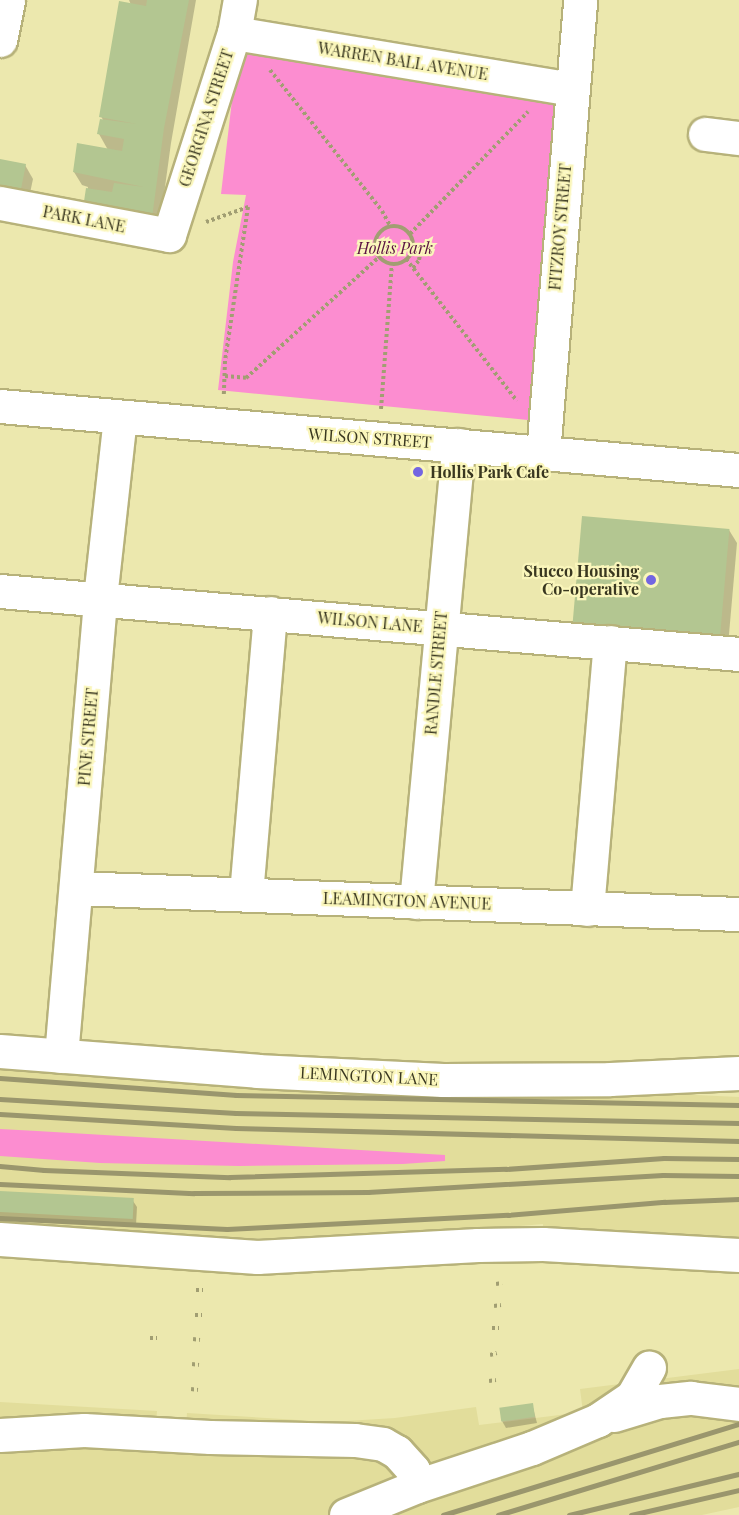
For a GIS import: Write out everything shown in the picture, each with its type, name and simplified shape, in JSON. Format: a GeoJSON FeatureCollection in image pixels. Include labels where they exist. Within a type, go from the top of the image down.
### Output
{"type":"FeatureCollection","features":[{"type":"Feature","properties":{"kind":"street"},"geometry":{"type":"LineString","coordinates":[[0,40],[8,0]]}},
{"type":"Feature","properties":{"kind":"street","name":"GEORGINA STREET"},"geometry":{"type":"LineString","coordinates":[[169,235],[234,33],[240,0]]}},
{"type":"Feature","properties":{"kind":"street","name":"FITZROY STREET"},"geometry":{"type":"LineString","coordinates":[[543,453],[580,0]]}},
{"type":"Feature","properties":{"kind":"street","name":"WARREN BALL AVENUE"},"geometry":{"type":"LineString","coordinates":[[234,33],[572,89]]}},
{"type":"Feature","properties":{"kind":"street"},"geometry":{"type":"LineString","coordinates":[[705,134],[739,138]]}},
{"type":"Feature","properties":{"kind":"street","name":"PARK LANE"},"geometry":{"type":"LineString","coordinates":[[0,202],[169,235]]}},
{"type":"Feature","properties":{"kind":"street","name":"WILSON STREET"},"geometry":{"type":"LineString","coordinates":[[0,406],[739,470]]}},
{"type":"Feature","properties":{"kind":"street","name":"PINE STREET"},"geometry":{"type":"LineString","coordinates":[[61,1056],[100,598],[120,417]]}},
{"type":"Feature","properties":{"kind":"street","name":"RANDLE STREET"},"geometry":{"type":"LineString","coordinates":[[416,902],[458,445]]}},
{"type":"Feature","properties":{"kind":"street","name":"WILSON LANE"},"geometry":{"type":"LineString","coordinates":[[0,591],[739,654]]}},
{"type":"Feature","properties":{"kind":"street"},"geometry":{"type":"LineString","coordinates":[[246,894],[270,613]]}},
{"type":"Feature","properties":{"kind":"street"},"geometry":{"type":"LineString","coordinates":[[587,909],[610,642]]}},
{"type":"Feature","properties":{"kind":"street","name":"LEAMINGTON AVENUE"},"geometry":{"type":"LineString","coordinates":[[76,888],[739,914]]}},
{"type":"Feature","properties":{"kind":"street","name":"LEMINGTON LANE"},"geometry":{"type":"LineString","coordinates":[[0,1050],[257,1071],[443,1080],[610,1079],[739,1073]]}},
{"type":"Feature","properties":{"kind":"street"},"geometry":{"type":"LineString","coordinates":[[0,1239],[257,1257],[478,1245],[543,1244],[739,1255]]}},
{"type":"Feature","properties":{"kind":"street"},"geometry":{"type":"LineString","coordinates":[[598,1420],[632,1396],[649,1368]]}},
{"type":"Feature","properties":{"kind":"street"},"geometry":{"type":"LineString","coordinates":[[346,1515],[417,1486],[532,1448],[598,1420],[660,1401],[691,1398],[739,1404]]}},
{"type":"Feature","properties":{"kind":"street"},"geometry":{"type":"LineString","coordinates":[[0,1435],[84,1430],[382,1443],[397,1452],[413,1470],[417,1486]]}},
{"type":"Feature","properties":{"kind":"path"},"geometry":{"type":"LineString","coordinates":[[266,65],[382,211],[391,226]]}},
{"type":"Feature","properties":{"kind":"path"},"geometry":{"type":"LineString","coordinates":[[410,234],[529,112]]}},
{"type":"Feature","properties":{"kind":"path"},"geometry":{"type":"LineString","coordinates":[[224,393],[248,207]]}},
{"type":"Feature","properties":{"kind":"path"},"geometry":{"type":"LineString","coordinates":[[391,226],[401,228],[410,234],[413,246],[406,259],[392,264],[380,256],[376,241],[381,232],[391,226]]}},
{"type":"Feature","properties":{"kind":"path"},"geometry":{"type":"LineString","coordinates":[[413,246],[420,246],[421,250],[419,260],[413,268]]}},
{"type":"Feature","properties":{"kind":"path"},"geometry":{"type":"LineString","coordinates":[[225,376],[246,378],[380,256]]}},
{"type":"Feature","properties":{"kind":"path"},"geometry":{"type":"LineString","coordinates":[[406,259],[520,405]]}},
{"type":"Feature","properties":{"kind":"path"},"geometry":{"type":"LineString","coordinates":[[381,405],[392,264]]}},
{"type":"Feature","properties":{"kind":"path"},"geometry":{"type":"LineString","coordinates":[[496,1284],[502,1283]]}},
{"type":"Feature","properties":{"kind":"path"},"geometry":{"type":"LineString","coordinates":[[196,1290],[203,1290]]}},
{"type":"Feature","properties":{"kind":"path"},"geometry":{"type":"LineString","coordinates":[[494,1306],[501,1305]]}},
{"type":"Feature","properties":{"kind":"path"},"geometry":{"type":"LineString","coordinates":[[195,1315],[202,1315]]}},
{"type":"Feature","properties":{"kind":"path"},"geometry":{"type":"LineString","coordinates":[[492,1328],[499,1328]]}},
{"type":"Feature","properties":{"kind":"path"},"geometry":{"type":"LineString","coordinates":[[150,1338],[157,1338]]}},
{"type":"Feature","properties":{"kind":"path"},"geometry":{"type":"LineString","coordinates":[[194,1339],[200,1340]]}},
{"type":"Feature","properties":{"kind":"path"},"geometry":{"type":"LineString","coordinates":[[490,1355],[497,1353]]}},
{"type":"Feature","properties":{"kind":"path"},"geometry":{"type":"LineString","coordinates":[[192,1365],[199,1365]]}},
{"type":"Feature","properties":{"kind":"path"},"geometry":{"type":"LineString","coordinates":[[489,1381],[496,1380]]}},
{"type":"Feature","properties":{"kind":"path"},"geometry":{"type":"LineString","coordinates":[[191,1389],[198,1390]]}},
{"type":"Feature","properties":{"kind":"shaded area"},"geometry":{"type":"Polygon","coordinates":[[[0,1063],[739,1097],[739,1268],[543,1236],[543,1224],[412,1235],[194,1240],[0,1228],[0,1063]]]}},
{"type":"Feature","properties":{"kind":"shaded area"},"geometry":{"type":"Polygon","coordinates":[[[739,1369],[739,1507],[702,1515],[0,1515],[0,1402],[157,1411],[156,1424],[186,1426],[187,1413],[330,1422],[395,1418],[476,1407],[479,1425],[583,1412],[580,1389],[739,1369]]]}},
{"type":"Feature","properties":{"kind":"green space","name":"Hollis Park"},"geometry":{"type":"Polygon","coordinates":[[[238,49],[564,105],[538,421],[218,390],[233,262],[246,195],[221,194],[238,49]]]}},
{"type":"Feature","properties":{"kind":"green space"},"geometry":{"type":"Polygon","coordinates":[[[0,1129],[445,1155],[445,1161],[403,1164],[239,1166],[100,1163],[0,1156],[0,1129]]]}},
{"type":"Feature","properties":{"kind":"building"},"geometry":{"type":"Polygon","coordinates":[[[147,0],[189,0],[164,128],[152,218],[83,208],[86,188],[112,192],[114,183],[144,187],[73,172],[77,143],[122,151],[124,139],[97,134],[100,119],[137,124],[99,117],[119,1],[146,6],[147,0]]]}},
{"type":"Feature","properties":{"kind":"building"},"geometry":{"type":"Polygon","coordinates":[[[0,159],[26,164],[19,199],[0,196],[0,159]]]}},
{"type":"Feature","properties":{"kind":"building","name":"Stucco Housing Co-operative"},"geometry":{"type":"Polygon","coordinates":[[[582,516],[729,529],[719,644],[572,632],[582,516]]]}},
{"type":"Feature","properties":{"kind":"building"},"geometry":{"type":"Polygon","coordinates":[[[0,1191],[134,1198],[133,1219],[0,1212],[0,1191]]]}},
{"type":"Feature","properties":{"kind":"building"},"geometry":{"type":"Polygon","coordinates":[[[533,1403],[535,1417],[501,1422],[499,1408],[533,1403]]]}},
{"type":"Feature","properties":{"kind":"railway"},"geometry":{"type":"LineString","coordinates":[[0,1078],[236,1095],[739,1105]]}},
{"type":"Feature","properties":{"kind":"railway"},"geometry":{"type":"LineString","coordinates":[[0,1099],[236,1113],[739,1123]]}},
{"type":"Feature","properties":{"kind":"railway"},"geometry":{"type":"LineString","coordinates":[[0,1114],[236,1128],[739,1141]]}},
{"type":"Feature","properties":{"kind":"railway"},"geometry":{"type":"LineString","coordinates":[[0,1166],[44,1170],[230,1177],[506,1169],[664,1158],[739,1159]]}},
{"type":"Feature","properties":{"kind":"railway"},"geometry":{"type":"LineString","coordinates":[[0,1184],[194,1193],[368,1192],[663,1175],[739,1176]]}},
{"type":"Feature","properties":{"kind":"railway"},"geometry":{"type":"LineString","coordinates":[[0,1218],[227,1229],[508,1215],[664,1202],[739,1199]]}},
{"type":"Feature","properties":{"kind":"railway"},"geometry":{"type":"LineString","coordinates":[[443,1515],[739,1424]]}},
{"type":"Feature","properties":{"kind":"railway"},"geometry":{"type":"LineString","coordinates":[[498,1515],[739,1442]]}},
{"type":"Feature","properties":{"kind":"railway"},"geometry":{"type":"LineString","coordinates":[[569,1515],[739,1474]]}},
{"type":"Feature","properties":{"kind":"railway"},"geometry":{"type":"LineString","coordinates":[[631,1515],[739,1490]]}},
{"type":"Feature","properties":{"kind":"place","name":"Hollis Park Cafe"},"geometry":{"type":"Point","coordinates":[418,472]}},
{"type":"Feature","properties":{"kind":"place","name":"Stucco Housing Co-operative"},"geometry":{"type":"Point","coordinates":[651,580]}}]}
